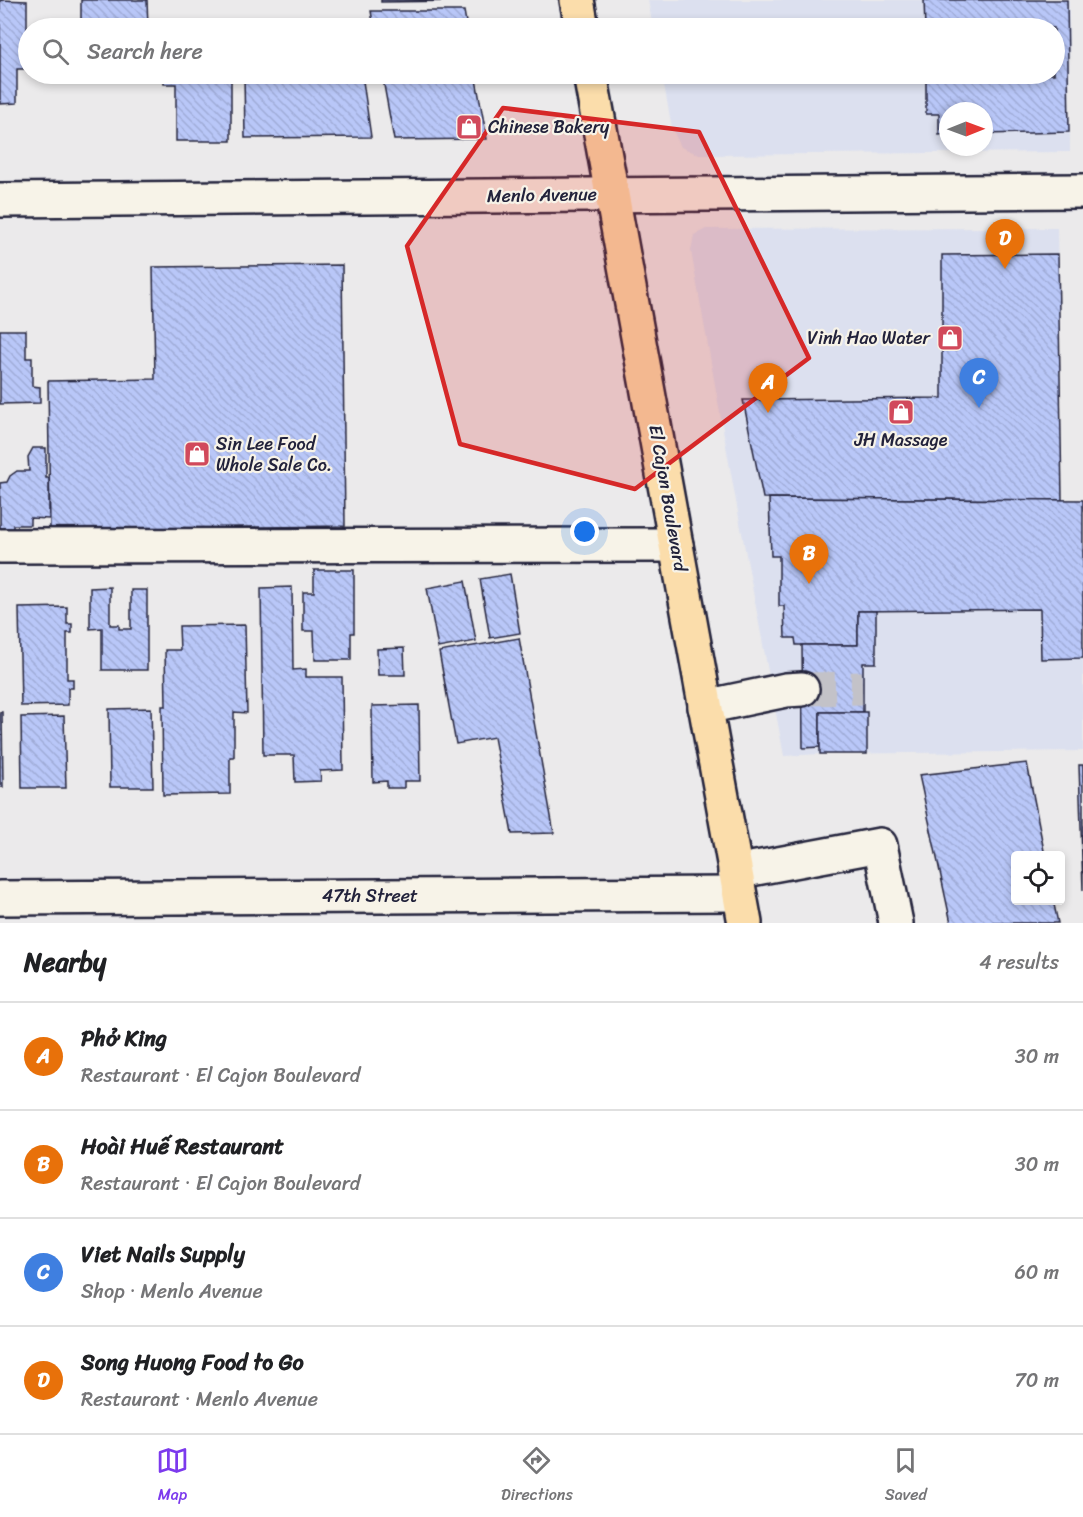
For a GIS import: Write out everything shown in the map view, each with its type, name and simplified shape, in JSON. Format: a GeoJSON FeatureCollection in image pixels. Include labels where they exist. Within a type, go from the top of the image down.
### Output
{"type":"FeatureCollection","features":[{"type":"Feature","properties":{"kind":"main road"},"geometry":{"type":"LineString","coordinates":[[577,0],[580,18]]}},
{"type":"Feature","properties":{"kind":"main road","name":"El Cajon Boulevard"},"geometry":{"type":"LineString","coordinates":[[592,84],[740,896]]}},
{"type":"Feature","properties":{"kind":"street","name":"Menlo Avenue"},"geometry":{"type":"LineString","coordinates":[[0,200],[1083,191]]}},
{"type":"Feature","properties":{"kind":"street"},"geometry":{"type":"LineString","coordinates":[[0,546],[676,545]]}},
{"type":"Feature","properties":{"kind":"street"},"geometry":{"type":"LineString","coordinates":[[705,707],[786,690],[802,689]]}},
{"type":"Feature","properties":{"kind":"street","name":"47th Street"},"geometry":{"type":"LineString","coordinates":[[0,898],[740,896],[880,845],[896,923]]}},
{"type":"Feature","properties":{"kind":"highlighted area"},"geometry":{"type":"Polygon","coordinates":[[[503,108],[699,132],[809,358],[635,489],[460,444],[407,246],[503,108]]]}},
{"type":"Feature","properties":{"kind":"shaded area"},"geometry":{"type":"Polygon","coordinates":[[[648,0],[1069,0],[1070,152],[993,153],[993,102],[939,102],[939,153],[700,155],[681,147],[672,128],[664,84],[1065,84],[1065,18],[651,18],[648,0]]]}},
{"type":"Feature","properties":{"kind":"shaded area"},"geometry":{"type":"Polygon","coordinates":[[[1057,228],[1062,500],[1083,500],[1083,751],[784,756],[691,251],[694,235],[706,229],[1057,228]]]}},
{"type":"Feature","properties":{"kind":"building"},"geometry":{"type":"Polygon","coordinates":[[[0,0],[27,1],[27,18],[18,18],[17,103],[0,104],[0,0]]]}},
{"type":"Feature","properties":{"kind":"building"},"geometry":{"type":"Polygon","coordinates":[[[81,0],[147,0],[148,18],[81,18],[81,0]]]}},
{"type":"Feature","properties":{"kind":"building"},"geometry":{"type":"Polygon","coordinates":[[[381,0],[462,0],[462,1],[381,2],[381,0]]]}},
{"type":"Feature","properties":{"kind":"building"},"geometry":{"type":"Polygon","coordinates":[[[924,0],[1067,0],[1069,132],[993,134],[993,102],[939,102],[939,114],[926,114],[926,84],[1065,84],[1065,18],[925,18],[924,0]]]}},
{"type":"Feature","properties":{"kind":"building"},"geometry":{"type":"Polygon","coordinates":[[[371,11],[464,11],[465,18],[372,18],[371,11]]]}},
{"type":"Feature","properties":{"kind":"building"},"geometry":{"type":"Polygon","coordinates":[[[176,84],[231,84],[231,141],[176,141],[176,84]]]}},
{"type":"Feature","properties":{"kind":"building"},"geometry":{"type":"Polygon","coordinates":[[[244,84],[363,84],[371,137],[245,138],[244,84]]]}},
{"type":"Feature","properties":{"kind":"building"},"geometry":{"type":"Polygon","coordinates":[[[384,84],[477,84],[487,139],[394,140],[384,84]]]}},
{"type":"Feature","properties":{"kind":"building"},"geometry":{"type":"Polygon","coordinates":[[[1058,254],[1062,500],[763,498],[743,400],[942,398],[942,255],[1058,254]]]}},
{"type":"Feature","properties":{"kind":"building","name":"Sin Lee Food Whole Sale Co."},"geometry":{"type":"Polygon","coordinates":[[[342,265],[345,526],[50,530],[48,381],[155,379],[153,267],[342,265]]]}},
{"type":"Feature","properties":{"kind":"building"},"geometry":{"type":"Polygon","coordinates":[[[0,330],[26,330],[26,358],[32,358],[32,386],[40,387],[40,403],[0,404],[0,330]]]}},
{"type":"Feature","properties":{"kind":"building"},"geometry":{"type":"Polygon","coordinates":[[[33,448],[46,448],[49,519],[30,518],[30,525],[13,525],[13,530],[0,530],[0,483],[7,482],[10,476],[17,471],[29,471],[28,457],[33,448]]]}},
{"type":"Feature","properties":{"kind":"building"},"geometry":{"type":"Polygon","coordinates":[[[769,498],[1083,500],[1083,658],[1041,659],[1040,609],[858,611],[858,645],[796,645],[795,638],[785,638],[784,606],[779,606],[779,556],[771,556],[769,498]]]}},
{"type":"Feature","properties":{"kind":"building"},"geometry":{"type":"Polygon","coordinates":[[[314,570],[354,570],[354,633],[351,633],[351,660],[315,660],[314,631],[303,631],[303,592],[314,592],[314,570]]]}},
{"type":"Feature","properties":{"kind":"building"},"geometry":{"type":"Polygon","coordinates":[[[510,574],[520,633],[490,638],[480,579],[510,574]]]}},
{"type":"Feature","properties":{"kind":"building"},"geometry":{"type":"Polygon","coordinates":[[[465,581],[476,641],[438,648],[427,588],[465,581]]]}},
{"type":"Feature","properties":{"kind":"building"},"geometry":{"type":"Polygon","coordinates":[[[110,587],[110,625],[119,625],[119,629],[131,629],[131,590],[147,590],[147,670],[102,670],[102,628],[90,629],[90,588],[110,587]]]}},
{"type":"Feature","properties":{"kind":"building"},"geometry":{"type":"Polygon","coordinates":[[[292,587],[293,670],[306,669],[306,677],[342,677],[343,770],[320,771],[321,781],[295,782],[294,755],[263,755],[261,588],[292,587]]]}},
{"type":"Feature","properties":{"kind":"building"},"geometry":{"type":"Polygon","coordinates":[[[67,607],[67,624],[72,624],[72,633],[67,633],[67,679],[73,679],[73,688],[68,688],[68,705],[21,706],[19,608],[67,607]]]}},
{"type":"Feature","properties":{"kind":"building"},"geometry":{"type":"Polygon","coordinates":[[[858,611],[876,611],[876,663],[863,663],[863,712],[820,712],[820,747],[803,748],[802,645],[858,645],[858,611]]]}},
{"type":"Feature","properties":{"kind":"building"},"geometry":{"type":"Polygon","coordinates":[[[245,625],[247,713],[234,712],[234,757],[230,757],[230,794],[163,795],[162,706],[166,706],[165,650],[180,650],[179,626],[245,625]]]}},
{"type":"Feature","properties":{"kind":"building"},"geometry":{"type":"Polygon","coordinates":[[[519,638],[554,833],[512,834],[494,737],[456,744],[439,652],[519,638]]]}},
{"type":"Feature","properties":{"kind":"building"},"geometry":{"type":"Polygon","coordinates":[[[404,648],[405,675],[378,675],[377,649],[404,648]]]}},
{"type":"Feature","properties":{"kind":"building"},"geometry":{"type":"Polygon","coordinates":[[[419,705],[420,781],[404,781],[404,788],[387,788],[387,781],[373,782],[372,706],[419,705]]]}},
{"type":"Feature","properties":{"kind":"building"},"geometry":{"type":"Polygon","coordinates":[[[151,708],[153,787],[110,787],[109,709],[151,708]]]}},
{"type":"Feature","properties":{"kind":"building"},"geometry":{"type":"Polygon","coordinates":[[[0,712],[2,712],[3,787],[0,787],[0,712]]]}},
{"type":"Feature","properties":{"kind":"building"},"geometry":{"type":"Polygon","coordinates":[[[820,712],[867,712],[867,754],[820,754],[820,712]]]}},
{"type":"Feature","properties":{"kind":"building"},"geometry":{"type":"Polygon","coordinates":[[[64,716],[66,788],[22,788],[21,717],[64,716]]]}},
{"type":"Feature","properties":{"kind":"building"},"geometry":{"type":"Polygon","coordinates":[[[1027,763],[1044,851],[1011,851],[1011,905],[1054,905],[1058,923],[951,923],[919,775],[1027,763]]]}},
{"type":"Feature","properties":{"kind":"building"},"geometry":{"type":"Polygon","coordinates":[[[1079,765],[1083,765],[1083,890],[1079,765]]]}},
{"type":"Feature","properties":{"kind":"tunnel"},"geometry":{"type":"LineString","coordinates":[[802,689],[862,688]]}},
{"type":"Feature","properties":{"kind":"place","name":"Chinese Bakery"},"geometry":{"type":"Point","coordinates":[469,127]}},
{"type":"Feature","properties":{"kind":"place","name":"Song Huong Food to Go"},"geometry":{"type":"Point","coordinates":[1005,269]}},
{"type":"Feature","properties":{"kind":"place","name":"Vinh Hao Water"},"geometry":{"type":"Point","coordinates":[950,338]}},
{"type":"Feature","properties":{"kind":"place","name":"Viet Nails Supply"},"geometry":{"type":"Point","coordinates":[979,408]}},
{"type":"Feature","properties":{"kind":"place","name":"JH Massage"},"geometry":{"type":"Point","coordinates":[901,412]}},
{"type":"Feature","properties":{"kind":"place","name":"Phở King"},"geometry":{"type":"Point","coordinates":[768,413]}},
{"type":"Feature","properties":{"kind":"place","name":"Sin Lee Food Whole Sale Co."},"geometry":{"type":"Point","coordinates":[197,454]}},
{"type":"Feature","properties":{"kind":"place","name":"Hoài Huế Restaurant"},"geometry":{"type":"Point","coordinates":[809,584]}}]}
